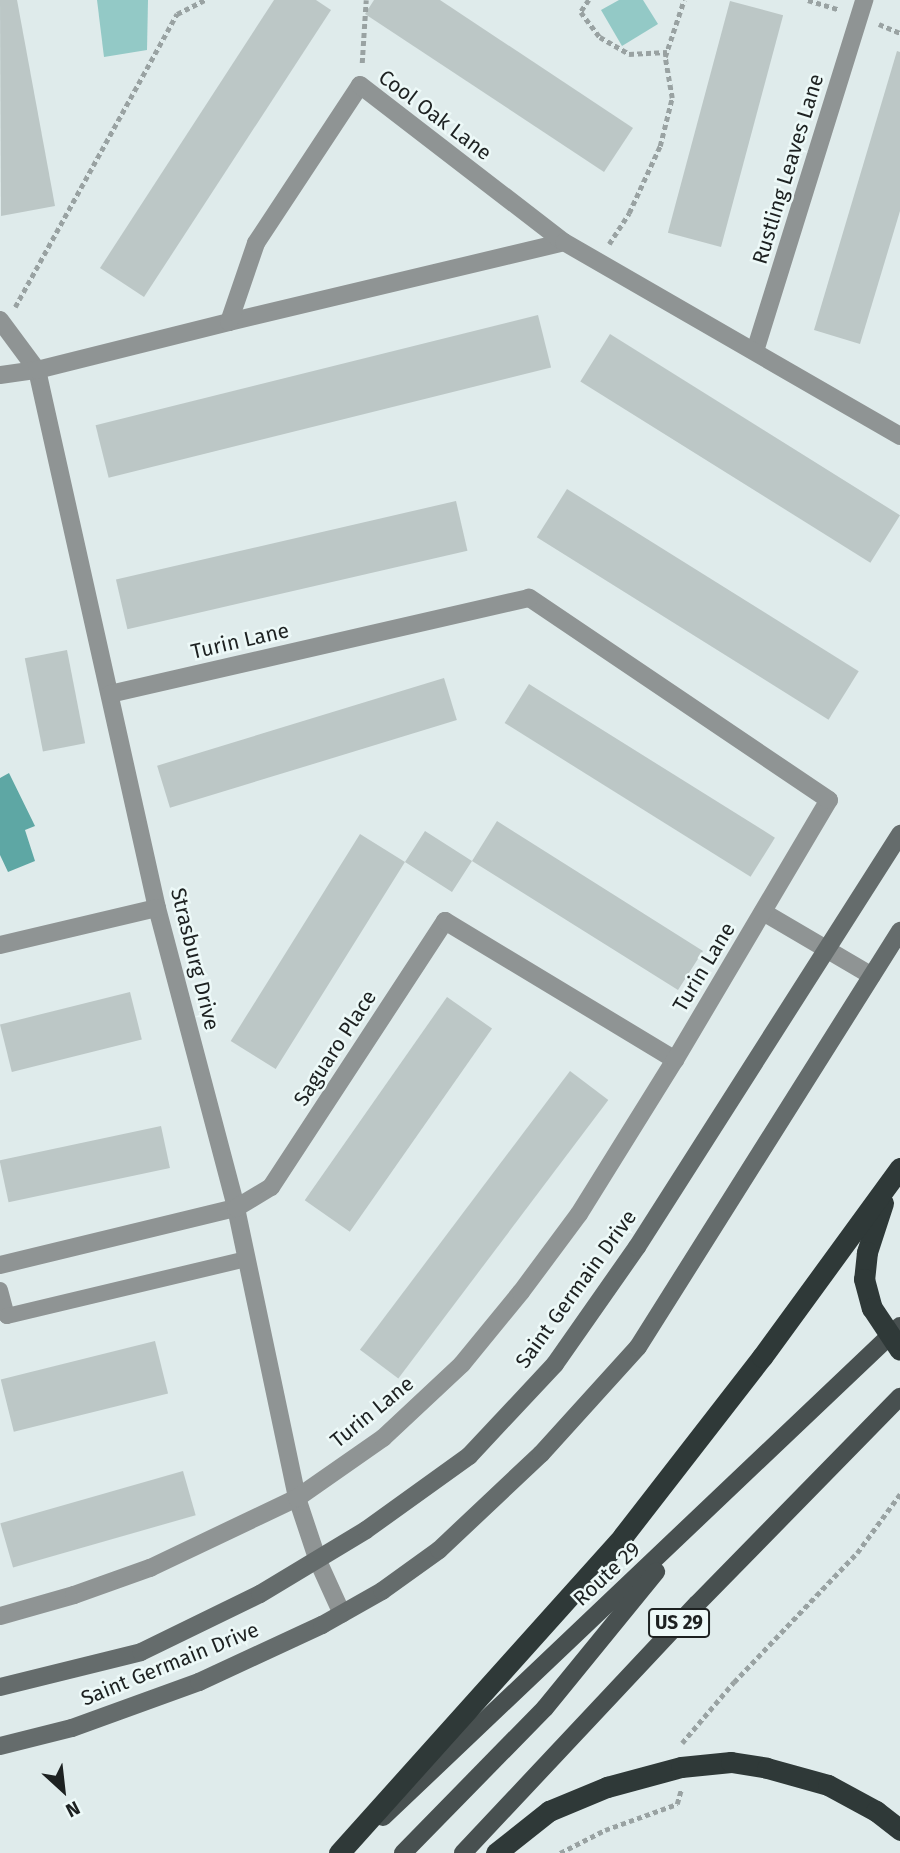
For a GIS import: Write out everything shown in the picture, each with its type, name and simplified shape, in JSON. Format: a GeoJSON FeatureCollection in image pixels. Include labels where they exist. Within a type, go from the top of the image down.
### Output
{"type":"FeatureCollection","features":[{"type":"Feature","properties":{"kind":"highway"},"geometry":{"type":"LineString","coordinates":[[339,1853],[623,1536],[762,1357],[818,1276],[888,1188],[900,1168]]}},
{"type":"Feature","properties":{"kind":"highway"},"geometry":{"type":"LineString","coordinates":[[888,1188],[867,1252],[864,1279],[872,1308],[897,1337]]}},
{"type":"Feature","properties":{"kind":"highway"},"geometry":{"type":"LineString","coordinates":[[496,1853],[549,1811],[607,1787],[681,1767],[731,1762],[810,1778],[855,1798],[900,1830]]}},
{"type":"Feature","properties":{"kind":"main road","name":"Route 29"},"geometry":{"type":"LineString","coordinates":[[345,1853],[705,1512],[897,1337]]}},
{"type":"Feature","properties":{"kind":"main road","name":"US 29"},"geometry":{"type":"LineString","coordinates":[[463,1853],[697,1604],[900,1397]]}},
{"type":"Feature","properties":{"kind":"main road"},"geometry":{"type":"LineString","coordinates":[[403,1853],[545,1708],[705,1512]]}},
{"type":"Feature","properties":{"kind":"street","name":"Rustling Leaves Lane"},"geometry":{"type":"LineString","coordinates":[[755,351],[861,8]]}},
{"type":"Feature","properties":{"kind":"street","name":"Cool Oak Lane"},"geometry":{"type":"LineString","coordinates":[[229,322],[256,243],[360,85],[564,242],[900,436]]}},
{"type":"Feature","properties":{"kind":"street"},"geometry":{"type":"LineString","coordinates":[[0,375],[37,370],[564,242]]}},
{"type":"Feature","properties":{"kind":"street","name":"Strasburg Drive"},"geometry":{"type":"LineString","coordinates":[[2,323],[37,370],[158,908],[236,1208],[297,1497],[318,1561],[342,1614]]}},
{"type":"Feature","properties":{"kind":"street","name":"Turin Lane"},"geometry":{"type":"LineString","coordinates":[[0,1616],[74,1595],[150,1568],[297,1497],[383,1438],[462,1364],[521,1292],[579,1214],[675,1060],[830,800],[529,598],[110,694]]}},
{"type":"Feature","properties":{"kind":"street","name":"Saint Germain Drive"},"geometry":{"type":"LineString","coordinates":[[0,1687],[141,1651],[260,1594],[318,1561],[418,1495],[469,1457],[555,1364],[637,1247],[900,834]]}},
{"type":"Feature","properties":{"kind":"street"},"geometry":{"type":"LineString","coordinates":[[0,945],[158,908]]}},
{"type":"Feature","properties":{"kind":"street"},"geometry":{"type":"LineString","coordinates":[[763,912],[872,976]]}},
{"type":"Feature","properties":{"kind":"street","name":"Saguaro Place"},"geometry":{"type":"LineString","coordinates":[[0,1265],[236,1208],[271,1187],[445,921],[675,1060]]}},
{"type":"Feature","properties":{"kind":"street","name":"Saint Germain Drive"},"geometry":{"type":"LineString","coordinates":[[0,1745],[72,1728],[199,1682],[342,1614],[382,1591],[439,1550],[541,1454],[638,1347],[900,931]]}},
{"type":"Feature","properties":{"kind":"lane"},"geometry":{"type":"LineString","coordinates":[[0,1290],[7,1316],[246,1259]]}},
{"type":"Feature","properties":{"kind":"path"},"geometry":{"type":"LineString","coordinates":[[2,323],[177,15],[205,0]]}},
{"type":"Feature","properties":{"kind":"path"},"geometry":{"type":"LineString","coordinates":[[360,85],[366,0]]}},
{"type":"Feature","properties":{"kind":"path"},"geometry":{"type":"LineString","coordinates":[[589,0],[581,12],[600,37],[629,54],[667,52]]}},
{"type":"Feature","properties":{"kind":"path"},"geometry":{"type":"LineString","coordinates":[[598,262],[629,213],[660,146],[672,98],[667,52],[684,0]]}},
{"type":"Feature","properties":{"kind":"path"},"geometry":{"type":"LineString","coordinates":[[808,0],[861,8]]}},
{"type":"Feature","properties":{"kind":"path"},"geometry":{"type":"LineString","coordinates":[[560,1853],[605,1830],[677,1804],[681,1798],[683,1738],[857,1553],[900,1494]]}},
{"type":"Feature","properties":{"kind":"shaded area"},"geometry":{"type":"Polygon","coordinates":[[[97,0],[148,0],[147,50],[104,57],[97,0]]]}},
{"type":"Feature","properties":{"kind":"shaded area"},"geometry":{"type":"Polygon","coordinates":[[[619,0],[643,0],[658,24],[622,46],[601,10],[619,0]]]}},
{"type":"Feature","properties":{"kind":"shaded area"},"geometry":{"type":"Polygon","coordinates":[[[9,773],[35,826],[25,830],[35,861],[8,872],[0,855],[0,778],[9,773]]]}},
{"type":"Feature","properties":{"kind":"building"},"geometry":{"type":"Polygon","coordinates":[[[0,0],[17,0],[55,206],[1,216],[0,0]]]}},
{"type":"Feature","properties":{"kind":"building"},"geometry":{"type":"Polygon","coordinates":[[[274,0],[316,0],[331,10],[144,297],[100,268],[274,0]]]}},
{"type":"Feature","properties":{"kind":"building"},"geometry":{"type":"Polygon","coordinates":[[[374,0],[440,0],[633,128],[604,172],[365,14],[374,0]]]}},
{"type":"Feature","properties":{"kind":"building"},"geometry":{"type":"Polygon","coordinates":[[[730,1],[783,15],[721,247],[668,233],[730,1]]]}},
{"type":"Feature","properties":{"kind":"building"},"geometry":{"type":"Polygon","coordinates":[[[897,51],[900,52],[900,211],[860,344],[814,330],[897,51]]]}},
{"type":"Feature","properties":{"kind":"building"},"geometry":{"type":"Polygon","coordinates":[[[538,315],[551,367],[109,478],[96,425],[538,315]]]}},
{"type":"Feature","properties":{"kind":"building"},"geometry":{"type":"Polygon","coordinates":[[[610,334],[900,515],[870,563],[580,381],[610,334]]]}},
{"type":"Feature","properties":{"kind":"building"},"geometry":{"type":"Polygon","coordinates":[[[567,489],[859,671],[829,720],[537,537],[567,489]]]}},
{"type":"Feature","properties":{"kind":"building"},"geometry":{"type":"Polygon","coordinates":[[[456,501],[467,551],[127,629],[116,580],[456,501]]]}},
{"type":"Feature","properties":{"kind":"building"},"geometry":{"type":"Polygon","coordinates":[[[67,650],[85,743],[43,751],[25,658],[67,650]]]}},
{"type":"Feature","properties":{"kind":"building"},"geometry":{"type":"Polygon","coordinates":[[[444,678],[457,720],[170,808],[157,766],[444,678]]]}},
{"type":"Feature","properties":{"kind":"building"},"geometry":{"type":"Polygon","coordinates":[[[529,684],[775,838],[751,877],[505,723],[529,684]]]}},
{"type":"Feature","properties":{"kind":"building"},"geometry":{"type":"Polygon","coordinates":[[[497,821],[703,951],[678,990],[472,861],[497,821]]]}},
{"type":"Feature","properties":{"kind":"building"},"geometry":{"type":"Polygon","coordinates":[[[425,831],[472,861],[452,892],[405,862],[425,831]]]}},
{"type":"Feature","properties":{"kind":"building"},"geometry":{"type":"Polygon","coordinates":[[[360,834],[405,862],[276,1069],[231,1041],[360,834]]]}},
{"type":"Feature","properties":{"kind":"building"},"geometry":{"type":"Polygon","coordinates":[[[130,992],[142,1040],[12,1072],[0,1024],[130,992]]]}},
{"type":"Feature","properties":{"kind":"building"},"geometry":{"type":"Polygon","coordinates":[[[447,997],[492,1029],[350,1232],[305,1200],[447,997]]]}},
{"type":"Feature","properties":{"kind":"building"},"geometry":{"type":"Polygon","coordinates":[[[570,1071],[608,1100],[398,1379],[360,1350],[570,1071]]]}},
{"type":"Feature","properties":{"kind":"building"},"geometry":{"type":"Polygon","coordinates":[[[161,1126],[170,1168],[9,1202],[0,1160],[161,1126]]]}},
{"type":"Feature","properties":{"kind":"building"},"geometry":{"type":"Polygon","coordinates":[[[155,1341],[168,1393],[14,1432],[1,1379],[155,1341]]]}},
{"type":"Feature","properties":{"kind":"building"},"geometry":{"type":"Polygon","coordinates":[[[183,1471],[196,1515],[13,1568],[0,1523],[183,1471]]]}}]}
